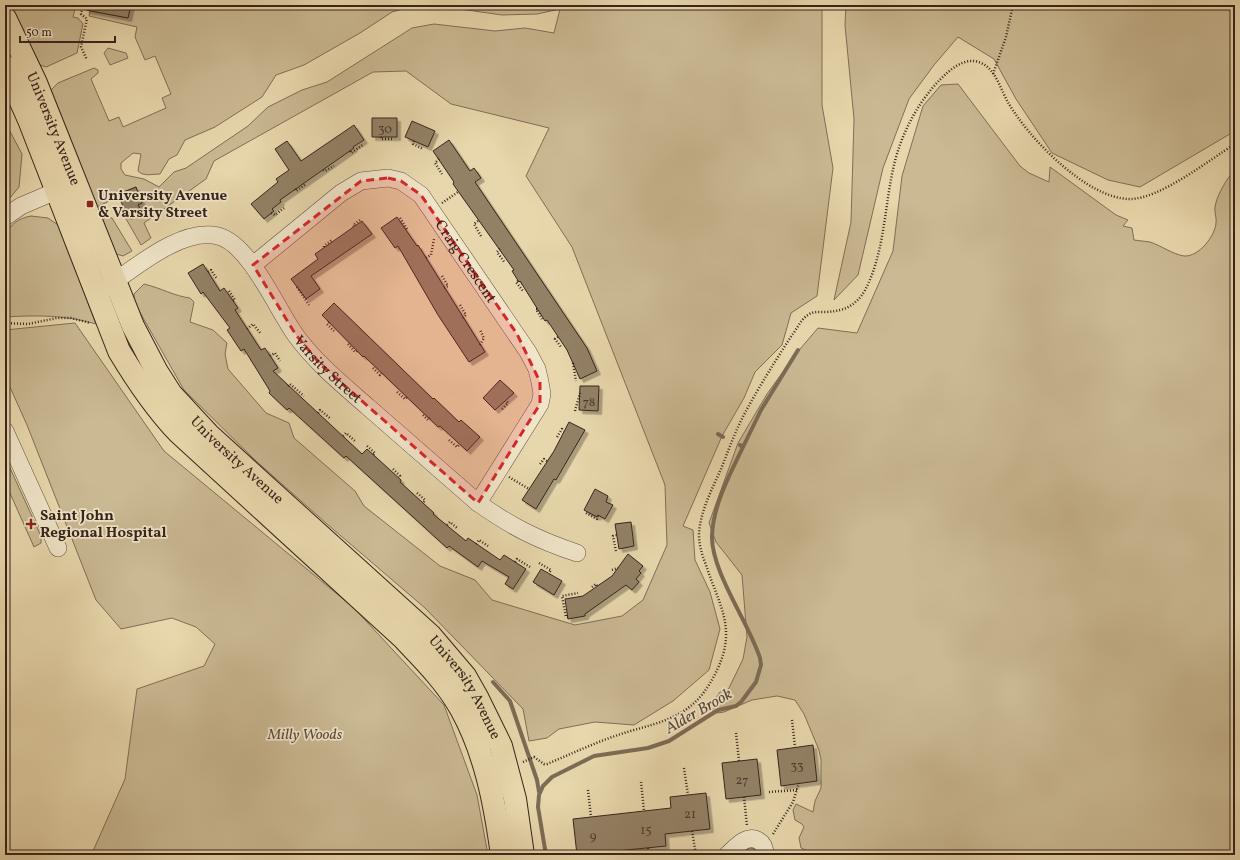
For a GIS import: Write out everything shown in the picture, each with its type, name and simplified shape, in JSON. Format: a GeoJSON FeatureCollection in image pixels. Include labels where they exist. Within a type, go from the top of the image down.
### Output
{"type":"FeatureCollection","features":[{"type":"Feature","properties":{"kind":"main road","name":"University Avenue"},"geometry":{"type":"LineString","coordinates":[[5,18],[36,83],[97,294],[119,351],[161,414],[203,455],[403,638],[437,674],[461,709],[478,747],[492,793],[502,855]]}},
{"type":"Feature","properties":{"kind":"main road","name":"University Avenue"},"geometry":{"type":"LineString","coordinates":[[5,66],[115,282],[143,349],[171,394],[209,435],[431,636],[464,676],[478,699],[500,746],[508,769],[515,799],[524,855]]}},
{"type":"Feature","properties":{"kind":"street","name":"Craig Crescent"},"geometry":{"type":"LineString","coordinates":[[253,265],[341,193],[361,181],[388,178],[401,181],[420,195],[518,335],[537,369],[540,382],[542,394],[540,404],[478,503]]}},
{"type":"Feature","properties":{"kind":"street"},"geometry":{"type":"LineString","coordinates":[[5,217],[21,206],[66,187]]}},
{"type":"Feature","properties":{"kind":"street","name":"Varsity Street"},"geometry":{"type":"LineString","coordinates":[[97,294],[171,244],[191,237],[206,234],[219,236],[242,252],[253,265],[296,335],[321,365],[478,503],[500,519],[538,539],[577,553]]}},
{"type":"Feature","properties":{"kind":"street"},"geometry":{"type":"LineString","coordinates":[[5,431],[58,548]]}},
{"type":"Feature","properties":{"kind":"street"},"geometry":{"type":"LineString","coordinates":[[727,855],[741,842],[759,846]]}},
{"type":"Feature","properties":{"kind":"path"},"geometry":{"type":"LineString","coordinates":[[83,5],[81,14],[87,19],[81,47],[87,60]]}},
{"type":"Feature","properties":{"kind":"path"},"geometry":{"type":"LineString","coordinates":[[993,74],[1006,37],[1013,5]]}},
{"type":"Feature","properties":{"kind":"path"},"geometry":{"type":"LineString","coordinates":[[508,769],[534,757],[544,764],[547,764],[615,736],[654,725],[681,713],[702,694],[710,682],[725,648],[727,629],[723,608],[709,577],[700,547],[700,528],[705,507],[745,413],[779,354],[807,315],[818,312],[840,311],[848,308],[856,304],[865,290],[874,268],[883,229],[894,165],[905,134],[926,94],[948,71],[966,62],[981,63],[993,74],[1009,105],[1034,140],[1065,168],[1089,184],[1115,197],[1128,199],[1153,194],[1235,144]]}},
{"type":"Feature","properties":{"kind":"path"},"geometry":{"type":"LineString","coordinates":[[381,137],[381,139],[394,140]]}},
{"type":"Feature","properties":{"kind":"path"},"geometry":{"type":"LineString","coordinates":[[414,141],[413,144],[423,149]]}},
{"type":"Feature","properties":{"kind":"path"},"geometry":{"type":"LineString","coordinates":[[350,152],[364,144]]}},
{"type":"Feature","properties":{"kind":"path"},"geometry":{"type":"LineString","coordinates":[[439,159],[435,162],[442,174]]}},
{"type":"Feature","properties":{"kind":"path"},"geometry":{"type":"LineString","coordinates":[[323,170],[325,172],[334,166]]}},
{"type":"Feature","properties":{"kind":"path"},"geometry":{"type":"LineString","coordinates":[[295,189],[296,191],[306,184]]}},
{"type":"Feature","properties":{"kind":"path"},"geometry":{"type":"LineString","coordinates":[[432,211],[458,192]]}},
{"type":"Feature","properties":{"kind":"path"},"geometry":{"type":"LineString","coordinates":[[271,213],[275,215],[284,208]]}},
{"type":"Feature","properties":{"kind":"path"},"geometry":{"type":"LineString","coordinates":[[400,218],[407,229],[406,230]]}},
{"type":"Feature","properties":{"kind":"path"},"geometry":{"type":"LineString","coordinates":[[354,226],[353,225],[360,220]]}},
{"type":"Feature","properties":{"kind":"path"},"geometry":{"type":"LineString","coordinates":[[478,221],[474,224],[481,236]]}},
{"type":"Feature","properties":{"kind":"path"},"geometry":{"type":"LineString","coordinates":[[426,258],[431,255],[434,239]]}},
{"type":"Feature","properties":{"kind":"path"},"geometry":{"type":"LineString","coordinates":[[324,247],[332,240]]}},
{"type":"Feature","properties":{"kind":"path"},"geometry":{"type":"LineString","coordinates":[[500,250],[497,252],[504,263]]}},
{"type":"Feature","properties":{"kind":"path"},"geometry":{"type":"LineString","coordinates":[[208,272],[212,270],[217,279]]}},
{"type":"Feature","properties":{"kind":"path"},"geometry":{"type":"LineString","coordinates":[[442,276],[448,286],[444,288]]}},
{"type":"Feature","properties":{"kind":"path"},"geometry":{"type":"LineString","coordinates":[[518,281],[516,282],[523,291]]}},
{"type":"Feature","properties":{"kind":"path"},"geometry":{"type":"LineString","coordinates":[[297,287],[309,305]]}},
{"type":"Feature","properties":{"kind":"path"},"geometry":{"type":"LineString","coordinates":[[229,291],[235,300],[234,301]]}},
{"type":"Feature","properties":{"kind":"path"},"geometry":{"type":"LineString","coordinates":[[460,305],[466,315],[463,318]]}},
{"type":"Feature","properties":{"kind":"path"},"geometry":{"type":"LineString","coordinates":[[537,308],[536,310],[542,318]]}},
{"type":"Feature","properties":{"kind":"path"},"geometry":{"type":"LineString","coordinates":[[5,323],[28,324],[57,318],[71,318],[112,331]]}},
{"type":"Feature","properties":{"kind":"path"},"geometry":{"type":"LineString","coordinates":[[329,322],[327,324],[334,331]]}},
{"type":"Feature","properties":{"kind":"path"},"geometry":{"type":"LineString","coordinates":[[247,329],[253,324],[261,334]]}},
{"type":"Feature","properties":{"kind":"path"},"geometry":{"type":"LineString","coordinates":[[480,330],[484,338],[480,345]]}},
{"type":"Feature","properties":{"kind":"path"},"geometry":{"type":"LineString","coordinates":[[558,337],[556,339],[561,347]]}},
{"type":"Feature","properties":{"kind":"path"},"geometry":{"type":"LineString","coordinates":[[348,344],[355,352],[357,351]]}},
{"type":"Feature","properties":{"kind":"path"},"geometry":{"type":"LineString","coordinates":[[270,356],[275,353],[280,361]]}},
{"type":"Feature","properties":{"kind":"path"},"geometry":{"type":"LineString","coordinates":[[573,363],[576,381]]}},
{"type":"Feature","properties":{"kind":"path"},"geometry":{"type":"LineString","coordinates":[[373,368],[380,375],[382,373]]}},
{"type":"Feature","properties":{"kind":"path"},"geometry":{"type":"LineString","coordinates":[[288,386],[290,384],[304,396]]}},
{"type":"Feature","properties":{"kind":"path"},"geometry":{"type":"LineString","coordinates":[[397,392],[405,399],[407,397]]}},
{"type":"Feature","properties":{"kind":"path"},"geometry":{"type":"LineString","coordinates":[[575,411],[580,393]]}},
{"type":"Feature","properties":{"kind":"path"},"geometry":{"type":"LineString","coordinates":[[502,409],[508,402],[506,401]]}},
{"type":"Feature","properties":{"kind":"path"},"geometry":{"type":"LineString","coordinates":[[318,412],[320,410],[331,419]]}},
{"type":"Feature","properties":{"kind":"path"},"geometry":{"type":"LineString","coordinates":[[423,415],[428,420],[430,418]]}},
{"type":"Feature","properties":{"kind":"path"},"geometry":{"type":"LineString","coordinates":[[557,437],[562,430],[564,431]]}},
{"type":"Feature","properties":{"kind":"path"},"geometry":{"type":"LineString","coordinates":[[343,436],[346,434],[356,442]]}},
{"type":"Feature","properties":{"kind":"path"},"geometry":{"type":"LineString","coordinates":[[449,440],[457,447],[460,444]]}},
{"type":"Feature","properties":{"kind":"path"},"geometry":{"type":"LineString","coordinates":[[367,446],[375,453],[373,455]]}},
{"type":"Feature","properties":{"kind":"path"},"geometry":{"type":"LineString","coordinates":[[540,464],[544,459],[547,461]]}},
{"type":"Feature","properties":{"kind":"path"},"geometry":{"type":"LineString","coordinates":[[393,469],[400,476],[399,478]]}},
{"type":"Feature","properties":{"kind":"path"},"geometry":{"type":"LineString","coordinates":[[498,471],[529,489]]}},
{"type":"Feature","properties":{"kind":"path"},"geometry":{"type":"LineString","coordinates":[[417,493],[425,500],[423,502]]}},
{"type":"Feature","properties":{"kind":"path"},"geometry":{"type":"LineString","coordinates":[[586,513],[598,519],[598,516]]}},
{"type":"Feature","properties":{"kind":"path"},"geometry":{"type":"LineString","coordinates":[[447,525],[450,522],[457,528]]}},
{"type":"Feature","properties":{"kind":"path"},"geometry":{"type":"LineString","coordinates":[[616,551],[613,536],[617,535]]}},
{"type":"Feature","properties":{"kind":"path"},"geometry":{"type":"LineString","coordinates":[[476,544],[479,540],[488,546]]}},
{"type":"Feature","properties":{"kind":"path"},"geometry":{"type":"LineString","coordinates":[[515,562],[517,559],[530,567]]}},
{"type":"Feature","properties":{"kind":"path"},"geometry":{"type":"LineString","coordinates":[[539,562],[551,570],[549,573]]}},
{"type":"Feature","properties":{"kind":"path"},"geometry":{"type":"LineString","coordinates":[[612,570],[618,568]]}},
{"type":"Feature","properties":{"kind":"path"},"geometry":{"type":"LineString","coordinates":[[592,587],[596,584],[598,586]]}},
{"type":"Feature","properties":{"kind":"path"},"geometry":{"type":"LineString","coordinates":[[568,617],[566,617],[562,596],[578,593]]}},
{"type":"Feature","properties":{"kind":"path"},"geometry":{"type":"LineString","coordinates":[[792,720],[795,748]]}},
{"type":"Feature","properties":{"kind":"path"},"geometry":{"type":"LineString","coordinates":[[736,733],[739,761]]}},
{"type":"Feature","properties":{"kind":"path"},"geometry":{"type":"LineString","coordinates":[[684,768],[688,795]]}},
{"type":"Feature","properties":{"kind":"path"},"geometry":{"type":"LineString","coordinates":[[641,782],[644,811]]}},
{"type":"Feature","properties":{"kind":"path"},"geometry":{"type":"LineString","coordinates":[[759,846],[785,817],[799,783]]}},
{"type":"Feature","properties":{"kind":"path"},"geometry":{"type":"LineString","coordinates":[[588,790],[591,817]]}},
{"type":"Feature","properties":{"kind":"path"},"geometry":{"type":"LineString","coordinates":[[769,792],[797,790]]}},
{"type":"Feature","properties":{"kind":"path"},"geometry":{"type":"LineString","coordinates":[[744,797],[759,846]]}},
{"type":"Feature","properties":{"kind":"path"},"geometry":{"type":"LineString","coordinates":[[692,831],[696,855]]}},
{"type":"Feature","properties":{"kind":"path"},"geometry":{"type":"LineString","coordinates":[[648,848],[649,855]]}},
{"type":"Feature","properties":{"kind":"highlighted area"},"geometry":{"type":"Polygon","coordinates":[[[388,178],[401,181],[421,195],[517,334],[540,382],[540,404],[478,503],[321,365],[296,335],[253,265],[361,181],[388,178]]]}},
{"type":"Feature","properties":{"kind":"green space"},"geometry":{"type":"Polygon","coordinates":[[[10,5],[76,5],[73,17],[78,18],[83,24],[77,53],[46,67],[40,65],[10,5]]]}},
{"type":"Feature","properties":{"kind":"green space"},"geometry":{"type":"Polygon","coordinates":[[[131,5],[416,5],[392,12],[360,33],[304,65],[276,75],[262,97],[215,127],[185,140],[177,155],[169,159],[160,174],[145,175],[138,171],[141,154],[133,153],[121,163],[121,169],[125,175],[144,179],[159,187],[174,172],[186,168],[248,126],[268,107],[302,90],[327,82],[412,28],[434,24],[495,31],[525,28],[554,33],[560,9],[537,14],[502,15],[432,5],[822,5],[822,105],[833,168],[817,296],[791,313],[782,345],[755,372],[744,398],[722,436],[683,526],[693,530],[695,560],[710,592],[720,629],[709,670],[673,701],[634,725],[595,722],[559,729],[547,738],[529,741],[523,709],[425,608],[255,460],[184,390],[134,302],[134,294],[144,284],[178,296],[190,298],[194,302],[190,322],[213,330],[227,343],[225,354],[228,369],[266,413],[289,423],[294,438],[355,491],[364,506],[440,566],[475,580],[492,600],[575,625],[622,616],[643,600],[667,545],[665,485],[572,247],[526,176],[549,128],[451,104],[406,71],[373,72],[214,161],[206,179],[144,223],[151,238],[141,245],[125,217],[140,210],[138,205],[142,203],[136,187],[97,207],[51,90],[58,83],[94,68],[98,70],[98,73],[91,79],[109,121],[119,117],[123,127],[166,108],[162,98],[171,94],[155,56],[145,60],[135,37],[137,27],[89,16],[90,11],[128,18],[131,5]]]}},
{"type":"Feature","properties":{"kind":"green space"},"geometry":{"type":"Polygon","coordinates":[[[846,5],[1235,5],[1235,131],[1140,187],[1108,180],[1052,153],[1016,99],[994,59],[958,37],[934,65],[909,99],[883,168],[858,275],[834,300],[851,222],[854,119],[845,25],[846,5]]]}},
{"type":"Feature","properties":{"kind":"green space"},"geometry":{"type":"Polygon","coordinates":[[[108,48],[126,53],[128,58],[110,65],[104,53],[108,48]]]}},
{"type":"Feature","properties":{"kind":"green space"},"geometry":{"type":"Polygon","coordinates":[[[958,84],[1020,166],[1029,173],[1049,182],[1050,167],[1116,215],[1128,220],[1123,226],[1132,228],[1134,240],[1150,242],[1180,255],[1184,256],[1195,253],[1205,245],[1213,234],[1216,223],[1216,202],[1220,192],[1235,169],[1235,855],[817,855],[801,848],[799,838],[804,827],[795,820],[793,810],[796,804],[813,812],[815,801],[821,788],[821,760],[819,750],[804,714],[795,700],[777,696],[752,700],[724,712],[717,713],[712,711],[710,707],[720,692],[728,690],[743,659],[747,637],[742,575],[716,542],[709,523],[738,443],[767,394],[795,355],[818,328],[857,333],[893,251],[902,176],[923,106],[941,85],[958,84]]]}},
{"type":"Feature","properties":{"kind":"green space"},"geometry":{"type":"Polygon","coordinates":[[[5,122],[22,154],[19,187],[5,204],[5,122]]]}},
{"type":"Feature","properties":{"kind":"green space"},"geometry":{"type":"Polygon","coordinates":[[[31,216],[48,218],[58,225],[96,324],[51,316],[5,317],[5,236],[9,228],[15,222],[31,216]]]}},
{"type":"Feature","properties":{"kind":"green space"},"geometry":{"type":"Polygon","coordinates":[[[107,217],[112,218],[132,251],[123,256],[116,254],[102,219],[107,217]]]}},
{"type":"Feature","properties":{"kind":"green space","name":"Milly Woods"},"geometry":{"type":"Polygon","coordinates":[[[75,323],[164,451],[354,608],[444,705],[477,795],[488,855],[86,855],[93,851],[125,779],[137,689],[204,666],[215,644],[196,627],[172,618],[121,629],[96,600],[27,425],[5,376],[5,330],[75,323]]]}},
{"type":"Feature","properties":{"kind":"green space"},"geometry":{"type":"Polygon","coordinates":[[[5,457],[41,536],[41,543],[34,547],[5,482],[5,457]]]}},
{"type":"Feature","properties":{"kind":"green space"},"geometry":{"type":"Polygon","coordinates":[[[749,848],[755,849],[757,855],[739,855],[749,848]]]}},
{"type":"Feature","properties":{"kind":"building"},"geometry":{"type":"Polygon","coordinates":[[[86,5],[131,5],[128,18],[86,10],[86,5]]]}},
{"type":"Feature","properties":{"kind":"building"},"geometry":{"type":"Polygon","coordinates":[[[372,118],[397,118],[397,137],[372,137],[372,118]]]}},
{"type":"Feature","properties":{"kind":"building"},"geometry":{"type":"Polygon","coordinates":[[[412,121],[435,131],[428,147],[405,137],[412,121]]]}},
{"type":"Feature","properties":{"kind":"building"},"geometry":{"type":"Polygon","coordinates":[[[354,125],[364,140],[280,200],[281,202],[272,209],[274,211],[264,219],[251,204],[278,182],[276,179],[289,170],[275,149],[287,141],[301,161],[354,125]]]}},
{"type":"Feature","properties":{"kind":"building"},"geometry":{"type":"Polygon","coordinates":[[[449,140],[470,171],[474,168],[481,178],[475,182],[587,348],[597,371],[580,379],[567,350],[547,320],[545,321],[512,271],[514,270],[453,184],[454,182],[433,151],[449,140]]]}},
{"type":"Feature","properties":{"kind":"building"},"geometry":{"type":"Polygon","coordinates":[[[136,187],[142,203],[138,205],[141,210],[127,216],[118,194],[136,187]]]}},
{"type":"Feature","properties":{"kind":"building"},"geometry":{"type":"Polygon","coordinates":[[[397,217],[417,246],[418,245],[485,352],[469,362],[438,315],[398,246],[395,248],[381,228],[397,217]]]}},
{"type":"Feature","properties":{"kind":"building"},"geometry":{"type":"Polygon","coordinates":[[[362,221],[372,234],[311,276],[320,289],[306,299],[291,279],[318,259],[315,254],[362,221]]]}},
{"type":"Feature","properties":{"kind":"building"},"geometry":{"type":"Polygon","coordinates":[[[203,264],[220,291],[224,288],[238,308],[235,310],[261,350],[265,348],[278,368],[273,371],[362,454],[367,449],[401,480],[400,482],[434,513],[433,514],[466,541],[468,538],[500,560],[504,555],[526,569],[513,589],[505,584],[509,577],[482,561],[478,567],[449,546],[447,548],[346,456],[344,458],[289,408],[287,410],[269,393],[270,391],[244,349],[241,351],[227,330],[230,328],[203,292],[201,294],[188,273],[203,264]]]}},
{"type":"Feature","properties":{"kind":"building"},"geometry":{"type":"Polygon","coordinates":[[[334,303],[433,399],[434,398],[459,422],[461,420],[480,437],[467,451],[440,426],[438,427],[364,356],[363,357],[322,315],[334,303]]]}},
{"type":"Feature","properties":{"kind":"building"},"geometry":{"type":"Polygon","coordinates":[[[500,380],[514,393],[495,410],[483,398],[500,380]]]}},
{"type":"Feature","properties":{"kind":"building"},"geometry":{"type":"Polygon","coordinates":[[[580,386],[599,386],[598,411],[579,410],[580,386]]]}},
{"type":"Feature","properties":{"kind":"building"},"geometry":{"type":"Polygon","coordinates":[[[569,422],[585,430],[556,480],[554,479],[536,509],[522,500],[554,451],[569,422]]]}},
{"type":"Feature","properties":{"kind":"building"},"geometry":{"type":"Polygon","coordinates":[[[595,489],[608,496],[606,502],[613,505],[605,519],[598,515],[597,517],[584,510],[595,489]]]}},
{"type":"Feature","properties":{"kind":"building"},"geometry":{"type":"Polygon","coordinates":[[[631,522],[634,546],[619,549],[615,524],[631,522]]]}},
{"type":"Feature","properties":{"kind":"building"},"geometry":{"type":"Polygon","coordinates":[[[628,554],[643,566],[639,571],[641,573],[636,579],[639,582],[632,590],[626,585],[585,614],[585,616],[568,619],[565,599],[583,596],[612,576],[628,554]]]}},
{"type":"Feature","properties":{"kind":"building"},"geometry":{"type":"Polygon","coordinates":[[[541,569],[562,581],[554,595],[533,582],[541,569]]]}},
{"type":"Feature","properties":{"kind":"building"},"geometry":{"type":"Polygon","coordinates":[[[813,745],[817,781],[781,786],[777,750],[813,745]]]}},
{"type":"Feature","properties":{"kind":"building"},"geometry":{"type":"Polygon","coordinates":[[[757,759],[761,795],[726,799],[722,763],[757,759]]]}},
{"type":"Feature","properties":{"kind":"building"},"geometry":{"type":"Polygon","coordinates":[[[706,793],[710,829],[665,834],[666,846],[577,855],[573,819],[671,808],[670,797],[706,793]]]}},
{"type":"Feature","properties":{"kind":"waterway"},"geometry":{"type":"LineString","coordinates":[[743,447],[761,410],[798,350]]}},
{"type":"Feature","properties":{"kind":"waterway","name":"Alder Brook"},"geometry":{"type":"LineString","coordinates":[[718,434],[723,437]]}},
{"type":"Feature","properties":{"kind":"waterway","name":"Alder Brook"},"geometry":{"type":"LineString","coordinates":[[546,855],[538,807],[539,795],[543,786],[552,777],[594,756],[648,748],[669,741],[718,710],[736,706],[741,702],[756,682],[761,665],[760,658],[755,644],[724,581],[713,550],[712,536],[715,513],[728,479],[743,447],[740,445]]}},
{"type":"Feature","properties":{"kind":"waterway"},"geometry":{"type":"LineString","coordinates":[[493,682],[510,701],[537,780],[539,792]]}},
{"type":"Feature","properties":{"kind":"place","name":"University Avenue & Varsity Street"},"geometry":{"type":"Point","coordinates":[90,204]}},
{"type":"Feature","properties":{"kind":"place","name":"Saint John Regional Hospital"},"geometry":{"type":"Point","coordinates":[31,524]}}]}
